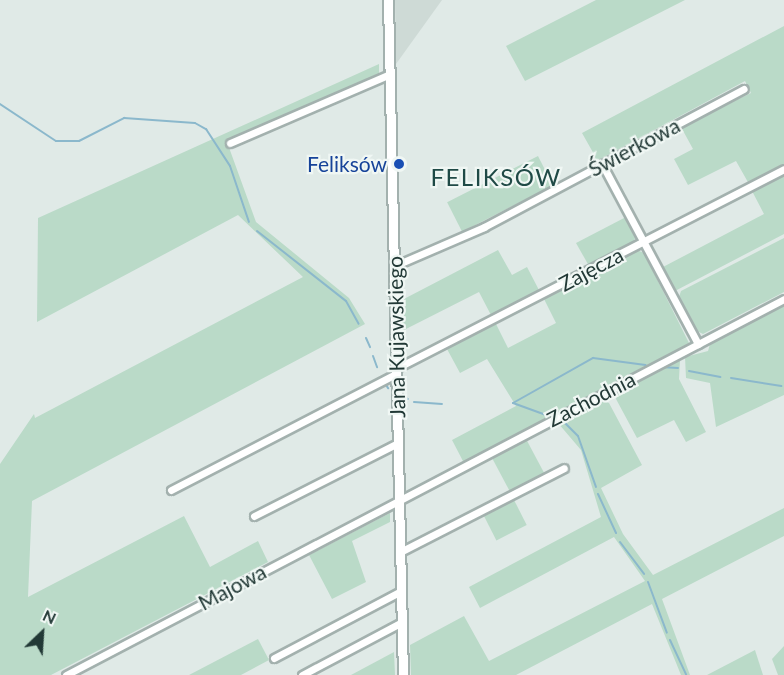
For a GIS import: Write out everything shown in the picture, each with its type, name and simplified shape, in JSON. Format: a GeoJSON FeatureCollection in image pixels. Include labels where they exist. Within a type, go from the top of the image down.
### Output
{"type":"FeatureCollection","features":[{"type":"Feature","properties":{"kind":"main road","name":"Jana Kujawskiego"},"geometry":{"type":"LineString","coordinates":[[388,0],[403,675]]}},
{"type":"Feature","properties":{"kind":"street"},"geometry":{"type":"LineString","coordinates":[[230,143],[390,74]]}},
{"type":"Feature","properties":{"kind":"street","name":"Świerkowa"},"geometry":{"type":"LineString","coordinates":[[394,266],[484,227],[744,89]]}},
{"type":"Feature","properties":{"kind":"street"},"geometry":{"type":"LineString","coordinates":[[602,164],[698,344]]}},
{"type":"Feature","properties":{"kind":"street","name":"Zajęcza"},"geometry":{"type":"LineString","coordinates":[[171,490],[784,169]]}},
{"type":"Feature","properties":{"kind":"street","name":"Zachodnia"},"geometry":{"type":"LineString","coordinates":[[399,500],[784,299]]}},
{"type":"Feature","properties":{"kind":"street"},"geometry":{"type":"LineString","coordinates":[[254,516],[398,443]]}},
{"type":"Feature","properties":{"kind":"street"},"geometry":{"type":"LineString","coordinates":[[400,552],[564,468]]}},
{"type":"Feature","properties":{"kind":"street","name":"Majowa"},"geometry":{"type":"LineString","coordinates":[[66,675],[399,500]]}},
{"type":"Feature","properties":{"kind":"street"},"geometry":{"type":"LineString","coordinates":[[274,658],[401,591]]}},
{"type":"Feature","properties":{"kind":"street"},"geometry":{"type":"LineString","coordinates":[[302,675],[402,622]]}},
{"type":"Feature","properties":{"kind":"shaded area"},"geometry":{"type":"Polygon","coordinates":[[[395,0],[442,0],[396,64],[395,0]]]}},
{"type":"Feature","properties":{"kind":"green space"},"geometry":{"type":"Polygon","coordinates":[[[596,0],[685,0],[525,81],[506,46],[596,0]]]}},
{"type":"Feature","properties":{"kind":"green space"},"geometry":{"type":"Polygon","coordinates":[[[784,26],[784,166],[749,184],[736,161],[688,185],[674,159],[693,149],[681,127],[751,93],[745,81],[593,163],[595,156],[582,133],[784,26]]]}},
{"type":"Feature","properties":{"kind":"green space"},"geometry":{"type":"Polygon","coordinates":[[[379,64],[379,74],[227,142],[256,222],[349,298],[365,324],[32,501],[28,597],[184,516],[210,567],[258,541],[268,562],[51,675],[0,675],[0,464],[34,414],[35,418],[303,277],[238,215],[37,322],[38,218],[379,64]]]}},
{"type":"Feature","properties":{"kind":"green space"},"geometry":{"type":"Polygon","coordinates":[[[538,156],[553,185],[462,232],[447,202],[538,156]]]}},
{"type":"Feature","properties":{"kind":"green space"},"geometry":{"type":"Polygon","coordinates":[[[784,175],[784,234],[675,291],[663,267],[764,214],[752,191],[784,175]]]}},
{"type":"Feature","properties":{"kind":"green space"},"geometry":{"type":"Polygon","coordinates":[[[626,217],[636,236],[633,243],[589,266],[576,243],[626,217]]]}},
{"type":"Feature","properties":{"kind":"green space"},"geometry":{"type":"Polygon","coordinates":[[[784,238],[784,292],[703,334],[697,331],[679,297],[681,291],[784,238]]]}},
{"type":"Feature","properties":{"kind":"green space"},"geometry":{"type":"Polygon","coordinates":[[[498,250],[512,275],[527,267],[540,292],[492,317],[479,292],[402,331],[402,300],[498,250]]]}},
{"type":"Feature","properties":{"kind":"green space"},"geometry":{"type":"Polygon","coordinates":[[[637,250],[644,253],[690,345],[464,463],[452,440],[516,406],[487,359],[460,373],[447,349],[496,324],[508,348],[556,323],[544,299],[637,250]]]}},
{"type":"Feature","properties":{"kind":"green space"},"geometry":{"type":"Polygon","coordinates":[[[784,305],[784,395],[716,427],[710,383],[686,378],[685,357],[708,351],[710,344],[784,305]]]}},
{"type":"Feature","properties":{"kind":"green space"},"geometry":{"type":"Polygon","coordinates":[[[680,360],[679,379],[706,432],[686,442],[674,420],[637,438],[616,399],[618,392],[680,360]]]}},
{"type":"Feature","properties":{"kind":"green space"},"geometry":{"type":"Polygon","coordinates":[[[602,400],[609,403],[642,465],[601,488],[623,534],[653,575],[784,508],[784,536],[662,599],[690,675],[681,675],[652,604],[516,675],[411,675],[410,645],[464,616],[489,661],[645,581],[614,537],[480,608],[469,587],[601,517],[581,450],[558,423],[602,400]]]}},
{"type":"Feature","properties":{"kind":"green space"},"geometry":{"type":"Polygon","coordinates":[[[525,437],[545,474],[510,492],[491,455],[525,437]]]}},
{"type":"Feature","properties":{"kind":"green space"},"geometry":{"type":"Polygon","coordinates":[[[514,500],[527,525],[496,540],[484,515],[514,500]]]}},
{"type":"Feature","properties":{"kind":"green space"},"geometry":{"type":"Polygon","coordinates":[[[390,513],[390,522],[352,541],[366,582],[332,599],[309,555],[390,513]]]}},
{"type":"Feature","properties":{"kind":"green space"},"geometry":{"type":"Polygon","coordinates":[[[258,639],[269,660],[241,675],[189,675],[258,639]]]}},
{"type":"Feature","properties":{"kind":"green space"},"geometry":{"type":"Polygon","coordinates":[[[784,646],[784,675],[778,675],[772,659],[784,646]]]}},
{"type":"Feature","properties":{"kind":"green space"},"geometry":{"type":"Polygon","coordinates":[[[755,650],[763,675],[707,675],[755,650]]]}},
{"type":"Feature","properties":{"kind":"green space"},"geometry":{"type":"Polygon","coordinates":[[[394,652],[395,675],[351,675],[394,652]]]}},
{"type":"Feature","properties":{"kind":"waterway"},"geometry":{"type":"LineString","coordinates":[[0,104],[56,141],[79,141],[124,118],[195,123],[206,129],[230,166],[249,222]]}},
{"type":"Feature","properties":{"kind":"waterway"},"geometry":{"type":"LineString","coordinates":[[257,231],[346,301],[359,324]]}},
{"type":"Feature","properties":{"kind":"waterway"},"geometry":{"type":"LineString","coordinates":[[366,338],[370,347]]}},
{"type":"Feature","properties":{"kind":"waterway"},"geometry":{"type":"LineString","coordinates":[[373,356],[377,367]]}},
{"type":"Feature","properties":{"kind":"waterway"},"geometry":{"type":"LineString","coordinates":[[513,403],[593,358],[646,365]]}},
{"type":"Feature","properties":{"kind":"waterway"},"geometry":{"type":"LineString","coordinates":[[660,367],[678,368]]}},
{"type":"Feature","properties":{"kind":"waterway"},"geometry":{"type":"LineString","coordinates":[[689,371],[720,377]]}},
{"type":"Feature","properties":{"kind":"waterway"},"geometry":{"type":"LineString","coordinates":[[731,378],[781,386]]}},
{"type":"Feature","properties":{"kind":"waterway"},"geometry":{"type":"LineString","coordinates":[[414,402],[442,404]]}},
{"type":"Feature","properties":{"kind":"waterway"},"geometry":{"type":"LineString","coordinates":[[513,403],[549,416]]}},
{"type":"Feature","properties":{"kind":"waterway"},"geometry":{"type":"LineString","coordinates":[[561,419],[578,436],[596,487]]}},
{"type":"Feature","properties":{"kind":"waterway"},"geometry":{"type":"LineString","coordinates":[[598,494],[616,533]]}},
{"type":"Feature","properties":{"kind":"waterway"},"geometry":{"type":"LineString","coordinates":[[620,542],[644,574]]}},
{"type":"Feature","properties":{"kind":"waterway"},"geometry":{"type":"LineString","coordinates":[[648,582],[667,633]]}},
{"type":"Feature","properties":{"kind":"waterway"},"geometry":{"type":"LineString","coordinates":[[670,640],[686,675]]}},
{"type":"Feature","properties":{"kind":"place","name":"Feliksów"},"geometry":{"type":"Point","coordinates":[399,164]}},
{"type":"Feature","properties":{"kind":"district","name":"FELIKSÓW"},"geometry":{"type":"Point","coordinates":[496,177]}}]}
